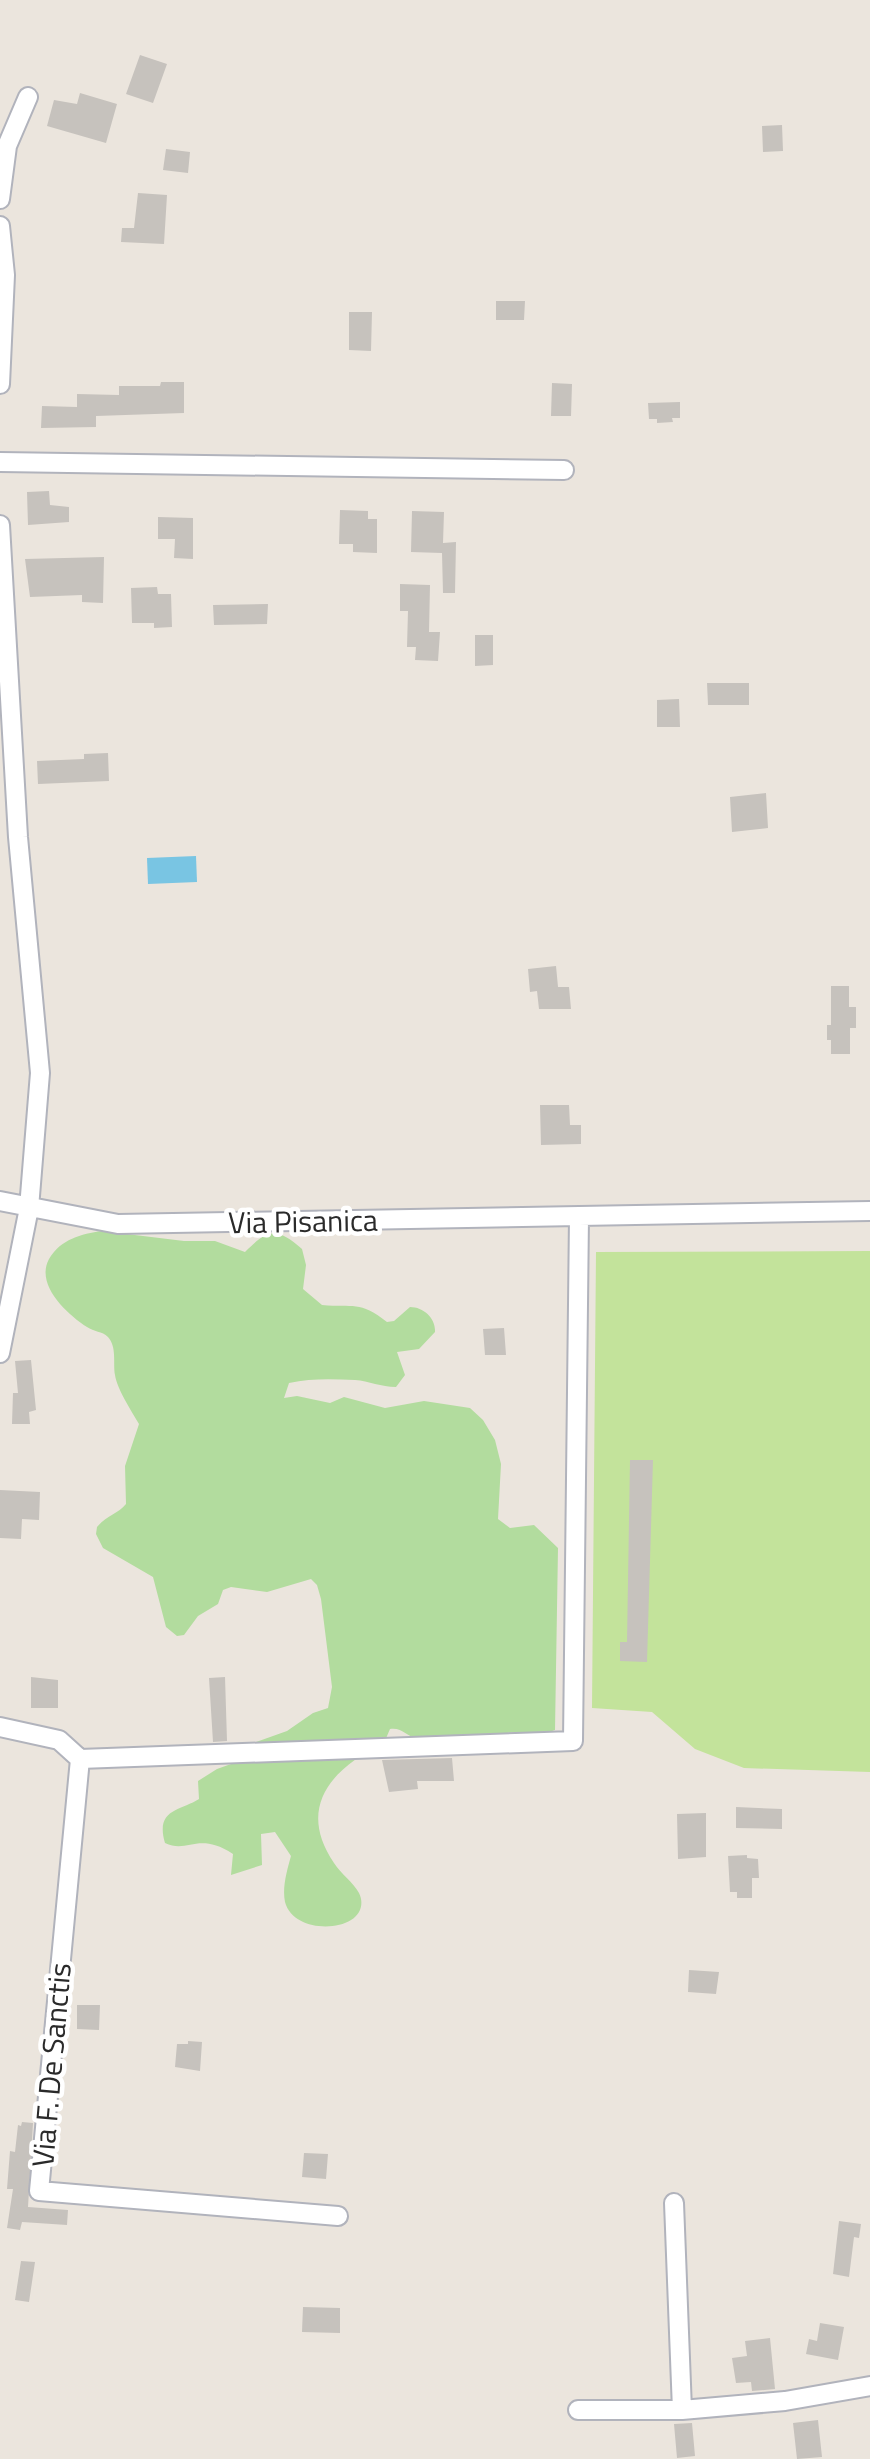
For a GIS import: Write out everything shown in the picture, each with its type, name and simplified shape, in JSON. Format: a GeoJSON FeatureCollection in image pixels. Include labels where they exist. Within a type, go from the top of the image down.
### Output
{"type":"FeatureCollection","features":[{"type":"Feature","properties":{"kind":"street"},"geometry":{"type":"LineString","coordinates":[[0,199],[7,146],[28,97]]}},
{"type":"Feature","properties":{"kind":"street"},"geometry":{"type":"LineString","coordinates":[[0,226],[5,275],[0,384]]}},
{"type":"Feature","properties":{"kind":"street"},"geometry":{"type":"LineString","coordinates":[[0,462],[564,470]]}},
{"type":"Feature","properties":{"kind":"street"},"geometry":{"type":"LineString","coordinates":[[0,526],[18,836],[40,1073],[29,1208],[0,1353]]}},
{"type":"Feature","properties":{"kind":"street","name":"Via Pisanica"},"geometry":{"type":"LineString","coordinates":[[0,1202],[118,1224],[870,1212]]}},
{"type":"Feature","properties":{"kind":"street"},"geometry":{"type":"LineString","coordinates":[[0,1727],[59,1740],[80,1760],[573,1741],[578,1217]]}},
{"type":"Feature","properties":{"kind":"street","name":"Via F. De Sanctis"},"geometry":{"type":"LineString","coordinates":[[80,1760],[39,2191],[338,2216]]}},
{"type":"Feature","properties":{"kind":"street"},"geometry":{"type":"LineString","coordinates":[[674,2204],[682,2410]]}},
{"type":"Feature","properties":{"kind":"street"},"geometry":{"type":"LineString","coordinates":[[578,2410],[682,2410],[785,2401],[870,2386]]}},
{"type":"Feature","properties":{"kind":"green space"},"geometry":{"type":"Polygon","coordinates":[[[102,1231],[215,1241],[245,1252],[266,1235],[279,1234],[302,1249],[306,1265],[303,1289],[322,1305],[363,1308],[387,1322],[410,1307],[424,1311],[435,1332],[419,1349],[397,1352],[405,1375],[396,1387],[355,1380],[306,1380],[289,1383],[284,1398],[297,1396],[330,1403],[344,1397],[385,1408],[424,1401],[470,1408],[495,1440],[501,1464],[498,1519],[510,1528],[534,1525],[558,1548],[555,1730],[441,1741],[419,1739],[390,1729],[384,1743],[349,1764],[325,1791],[318,1824],[334,1863],[361,1897],[357,1915],[343,1924],[314,1925],[289,1911],[284,1891],[291,1856],[275,1832],[261,1834],[262,1865],[231,1875],[233,1854],[221,1847],[165,1843],[166,1817],[199,1799],[198,1781],[231,1764],[253,1743],[287,1731],[328,1708],[332,1687],[321,1599],[311,1579],[267,1592],[231,1587],[223,1590],[218,1604],[198,1616],[184,1635],[177,1636],[166,1627],[153,1577],[103,1548],[97,1527],[126,1504],[125,1466],[139,1424],[116,1381],[111,1341],[62,1307],[46,1279],[54,1252],[79,1236],[102,1231]]]}},
{"type":"Feature","properties":{"kind":"green space"},"geometry":{"type":"Polygon","coordinates":[[[870,1251],[870,1772],[744,1768],[695,1749],[652,1712],[592,1708],[596,1252],[870,1251]]]}},
{"type":"Feature","properties":{"kind":"water"},"geometry":{"type":"Polygon","coordinates":[[[196,856],[197,882],[148,884],[147,858],[196,856]]]}},
{"type":"Feature","properties":{"kind":"building"},"geometry":{"type":"Polygon","coordinates":[[[140,55],[167,64],[153,103],[126,94],[140,55]]]}},
{"type":"Feature","properties":{"kind":"building"},"geometry":{"type":"Polygon","coordinates":[[[80,93],[117,104],[106,143],[47,126],[54,100],[77,104],[80,93]]]}},
{"type":"Feature","properties":{"kind":"building"},"geometry":{"type":"Polygon","coordinates":[[[782,125],[783,151],[763,152],[762,126],[782,125]]]}},
{"type":"Feature","properties":{"kind":"building"},"geometry":{"type":"Polygon","coordinates":[[[166,149],[190,152],[188,173],[163,170],[166,149]]]}},
{"type":"Feature","properties":{"kind":"building"},"geometry":{"type":"Polygon","coordinates":[[[138,193],[167,195],[164,244],[121,242],[122,228],[134,228],[138,193]]]}},
{"type":"Feature","properties":{"kind":"building"},"geometry":{"type":"Polygon","coordinates":[[[496,301],[525,301],[524,320],[496,320],[496,301]]]}},
{"type":"Feature","properties":{"kind":"building"},"geometry":{"type":"Polygon","coordinates":[[[349,312],[372,312],[371,351],[349,350],[349,312]]]}},
{"type":"Feature","properties":{"kind":"building"},"geometry":{"type":"Polygon","coordinates":[[[161,382],[184,382],[184,413],[96,416],[96,427],[41,428],[42,406],[77,407],[77,394],[119,395],[119,386],[160,386],[161,382]]]}},
{"type":"Feature","properties":{"kind":"building"},"geometry":{"type":"Polygon","coordinates":[[[552,383],[572,384],[571,416],[551,416],[552,383]]]}},
{"type":"Feature","properties":{"kind":"building"},"geometry":{"type":"Polygon","coordinates":[[[680,402],[680,418],[672,418],[673,422],[649,419],[648,403],[680,402]]]}},
{"type":"Feature","properties":{"kind":"building"},"geometry":{"type":"Polygon","coordinates":[[[49,491],[50,505],[69,507],[69,522],[28,525],[27,492],[49,491]]]}},
{"type":"Feature","properties":{"kind":"building"},"geometry":{"type":"Polygon","coordinates":[[[340,510],[368,511],[368,519],[377,519],[377,553],[353,552],[353,544],[339,544],[340,510]]]}},
{"type":"Feature","properties":{"kind":"building"},"geometry":{"type":"Polygon","coordinates":[[[412,511],[444,512],[443,543],[456,542],[455,593],[443,593],[442,553],[411,552],[412,511]]]}},
{"type":"Feature","properties":{"kind":"building"},"geometry":{"type":"Polygon","coordinates":[[[158,517],[193,518],[193,559],[174,558],[175,539],[158,539],[158,517]]]}},
{"type":"Feature","properties":{"kind":"building"},"geometry":{"type":"Polygon","coordinates":[[[104,557],[103,603],[82,602],[82,595],[30,597],[25,559],[104,557]]]}},
{"type":"Feature","properties":{"kind":"building"},"geometry":{"type":"Polygon","coordinates":[[[400,584],[430,585],[429,632],[440,632],[438,661],[415,660],[416,647],[407,647],[408,611],[400,611],[400,584]]]}},
{"type":"Feature","properties":{"kind":"building"},"geometry":{"type":"Polygon","coordinates":[[[157,587],[158,594],[171,594],[172,627],[132,623],[131,588],[157,587]]]}},
{"type":"Feature","properties":{"kind":"building"},"geometry":{"type":"Polygon","coordinates":[[[268,604],[267,624],[214,625],[213,605],[268,604]]]}},
{"type":"Feature","properties":{"kind":"building"},"geometry":{"type":"Polygon","coordinates":[[[475,635],[493,635],[493,665],[475,666],[475,635]]]}},
{"type":"Feature","properties":{"kind":"building"},"geometry":{"type":"Polygon","coordinates":[[[707,683],[749,683],[749,705],[708,705],[707,683]]]}},
{"type":"Feature","properties":{"kind":"building"},"geometry":{"type":"Polygon","coordinates":[[[679,699],[680,727],[657,727],[657,700],[679,699]]]}},
{"type":"Feature","properties":{"kind":"building"},"geometry":{"type":"Polygon","coordinates":[[[108,753],[109,781],[38,784],[37,761],[84,759],[84,754],[108,753]]]}},
{"type":"Feature","properties":{"kind":"building"},"geometry":{"type":"Polygon","coordinates":[[[766,793],[768,828],[732,832],[730,797],[766,793]]]}},
{"type":"Feature","properties":{"kind":"building"},"geometry":{"type":"Polygon","coordinates":[[[556,966],[558,987],[569,987],[571,1009],[539,1009],[537,991],[530,992],[528,969],[556,966]]]}},
{"type":"Feature","properties":{"kind":"building"},"geometry":{"type":"Polygon","coordinates":[[[831,986],[849,986],[849,1007],[856,1007],[856,1028],[850,1028],[850,1054],[831,1054],[831,1040],[827,1040],[831,986]]]}},
{"type":"Feature","properties":{"kind":"building"},"geometry":{"type":"Polygon","coordinates":[[[540,1105],[569,1105],[570,1125],[581,1125],[581,1144],[541,1145],[540,1105]]]}},
{"type":"Feature","properties":{"kind":"building"},"geometry":{"type":"Polygon","coordinates":[[[504,1328],[506,1355],[485,1355],[483,1329],[504,1328]]]}},
{"type":"Feature","properties":{"kind":"building"},"geometry":{"type":"Polygon","coordinates":[[[31,1360],[36,1410],[29,1412],[30,1424],[12,1424],[13,1393],[18,1393],[15,1361],[31,1360]]]}},
{"type":"Feature","properties":{"kind":"building"},"geometry":{"type":"Polygon","coordinates":[[[630,1460],[653,1460],[647,1662],[620,1661],[620,1642],[627,1642],[630,1460]]]}},
{"type":"Feature","properties":{"kind":"building"},"geometry":{"type":"Polygon","coordinates":[[[0,1490],[40,1492],[39,1520],[22,1519],[21,1539],[0,1538],[0,1490]]]}},
{"type":"Feature","properties":{"kind":"building"},"geometry":{"type":"Polygon","coordinates":[[[31,1677],[58,1680],[58,1708],[31,1708],[31,1677]]]}},
{"type":"Feature","properties":{"kind":"building"},"geometry":{"type":"Polygon","coordinates":[[[225,1677],[227,1741],[213,1742],[209,1678],[225,1677]]]}},
{"type":"Feature","properties":{"kind":"building"},"geometry":{"type":"Polygon","coordinates":[[[452,1758],[454,1781],[417,1781],[418,1789],[389,1792],[382,1760],[452,1758]]]}},
{"type":"Feature","properties":{"kind":"building"},"geometry":{"type":"Polygon","coordinates":[[[736,1807],[782,1809],[782,1829],[736,1828],[736,1807]]]}},
{"type":"Feature","properties":{"kind":"building"},"geometry":{"type":"Polygon","coordinates":[[[706,1813],[706,1857],[678,1859],[677,1814],[706,1813]]]}},
{"type":"Feature","properties":{"kind":"building"},"geometry":{"type":"Polygon","coordinates":[[[728,1856],[758,1859],[759,1878],[752,1878],[752,1898],[737,1898],[737,1892],[730,1892],[728,1856]]]}},
{"type":"Feature","properties":{"kind":"building"},"geometry":{"type":"Polygon","coordinates":[[[689,1970],[719,1972],[716,1994],[688,1992],[689,1970]]]}},
{"type":"Feature","properties":{"kind":"building"},"geometry":{"type":"Polygon","coordinates":[[[77,2005],[100,2005],[99,2030],[77,2029],[77,2005]]]}},
{"type":"Feature","properties":{"kind":"building"},"geometry":{"type":"Polygon","coordinates":[[[202,2042],[200,2071],[175,2067],[177,2044],[202,2042]]]}},
{"type":"Feature","properties":{"kind":"building"},"geometry":{"type":"Polygon","coordinates":[[[33,2123],[28,2207],[68,2210],[67,2225],[22,2222],[20,2230],[7,2228],[13,2189],[7,2189],[10,2151],[15,2152],[18,2125],[33,2123]]]}},
{"type":"Feature","properties":{"kind":"building"},"geometry":{"type":"Polygon","coordinates":[[[304,2153],[328,2154],[326,2179],[302,2177],[304,2153]]]}},
{"type":"Feature","properties":{"kind":"building"},"geometry":{"type":"Polygon","coordinates":[[[839,2221],[861,2224],[859,2238],[854,2237],[849,2277],[833,2274],[839,2221]]]}},
{"type":"Feature","properties":{"kind":"building"},"geometry":{"type":"Polygon","coordinates":[[[21,2261],[35,2262],[29,2302],[15,2300],[21,2261]]]}},
{"type":"Feature","properties":{"kind":"building"},"geometry":{"type":"Polygon","coordinates":[[[303,2307],[340,2308],[340,2333],[302,2332],[303,2307]]]}},
{"type":"Feature","properties":{"kind":"building"},"geometry":{"type":"Polygon","coordinates":[[[820,2323],[844,2327],[838,2360],[806,2354],[809,2339],[817,2341],[820,2323]]]}},
{"type":"Feature","properties":{"kind":"building"},"geometry":{"type":"Polygon","coordinates":[[[770,2338],[775,2389],[752,2391],[751,2382],[736,2383],[732,2358],[747,2356],[745,2341],[770,2338]]]}},
{"type":"Feature","properties":{"kind":"building"},"geometry":{"type":"Polygon","coordinates":[[[818,2420],[822,2457],[797,2459],[793,2423],[818,2420]]]}},
{"type":"Feature","properties":{"kind":"building"},"geometry":{"type":"Polygon","coordinates":[[[692,2423],[695,2456],[677,2458],[674,2424],[692,2423]]]}}]}
